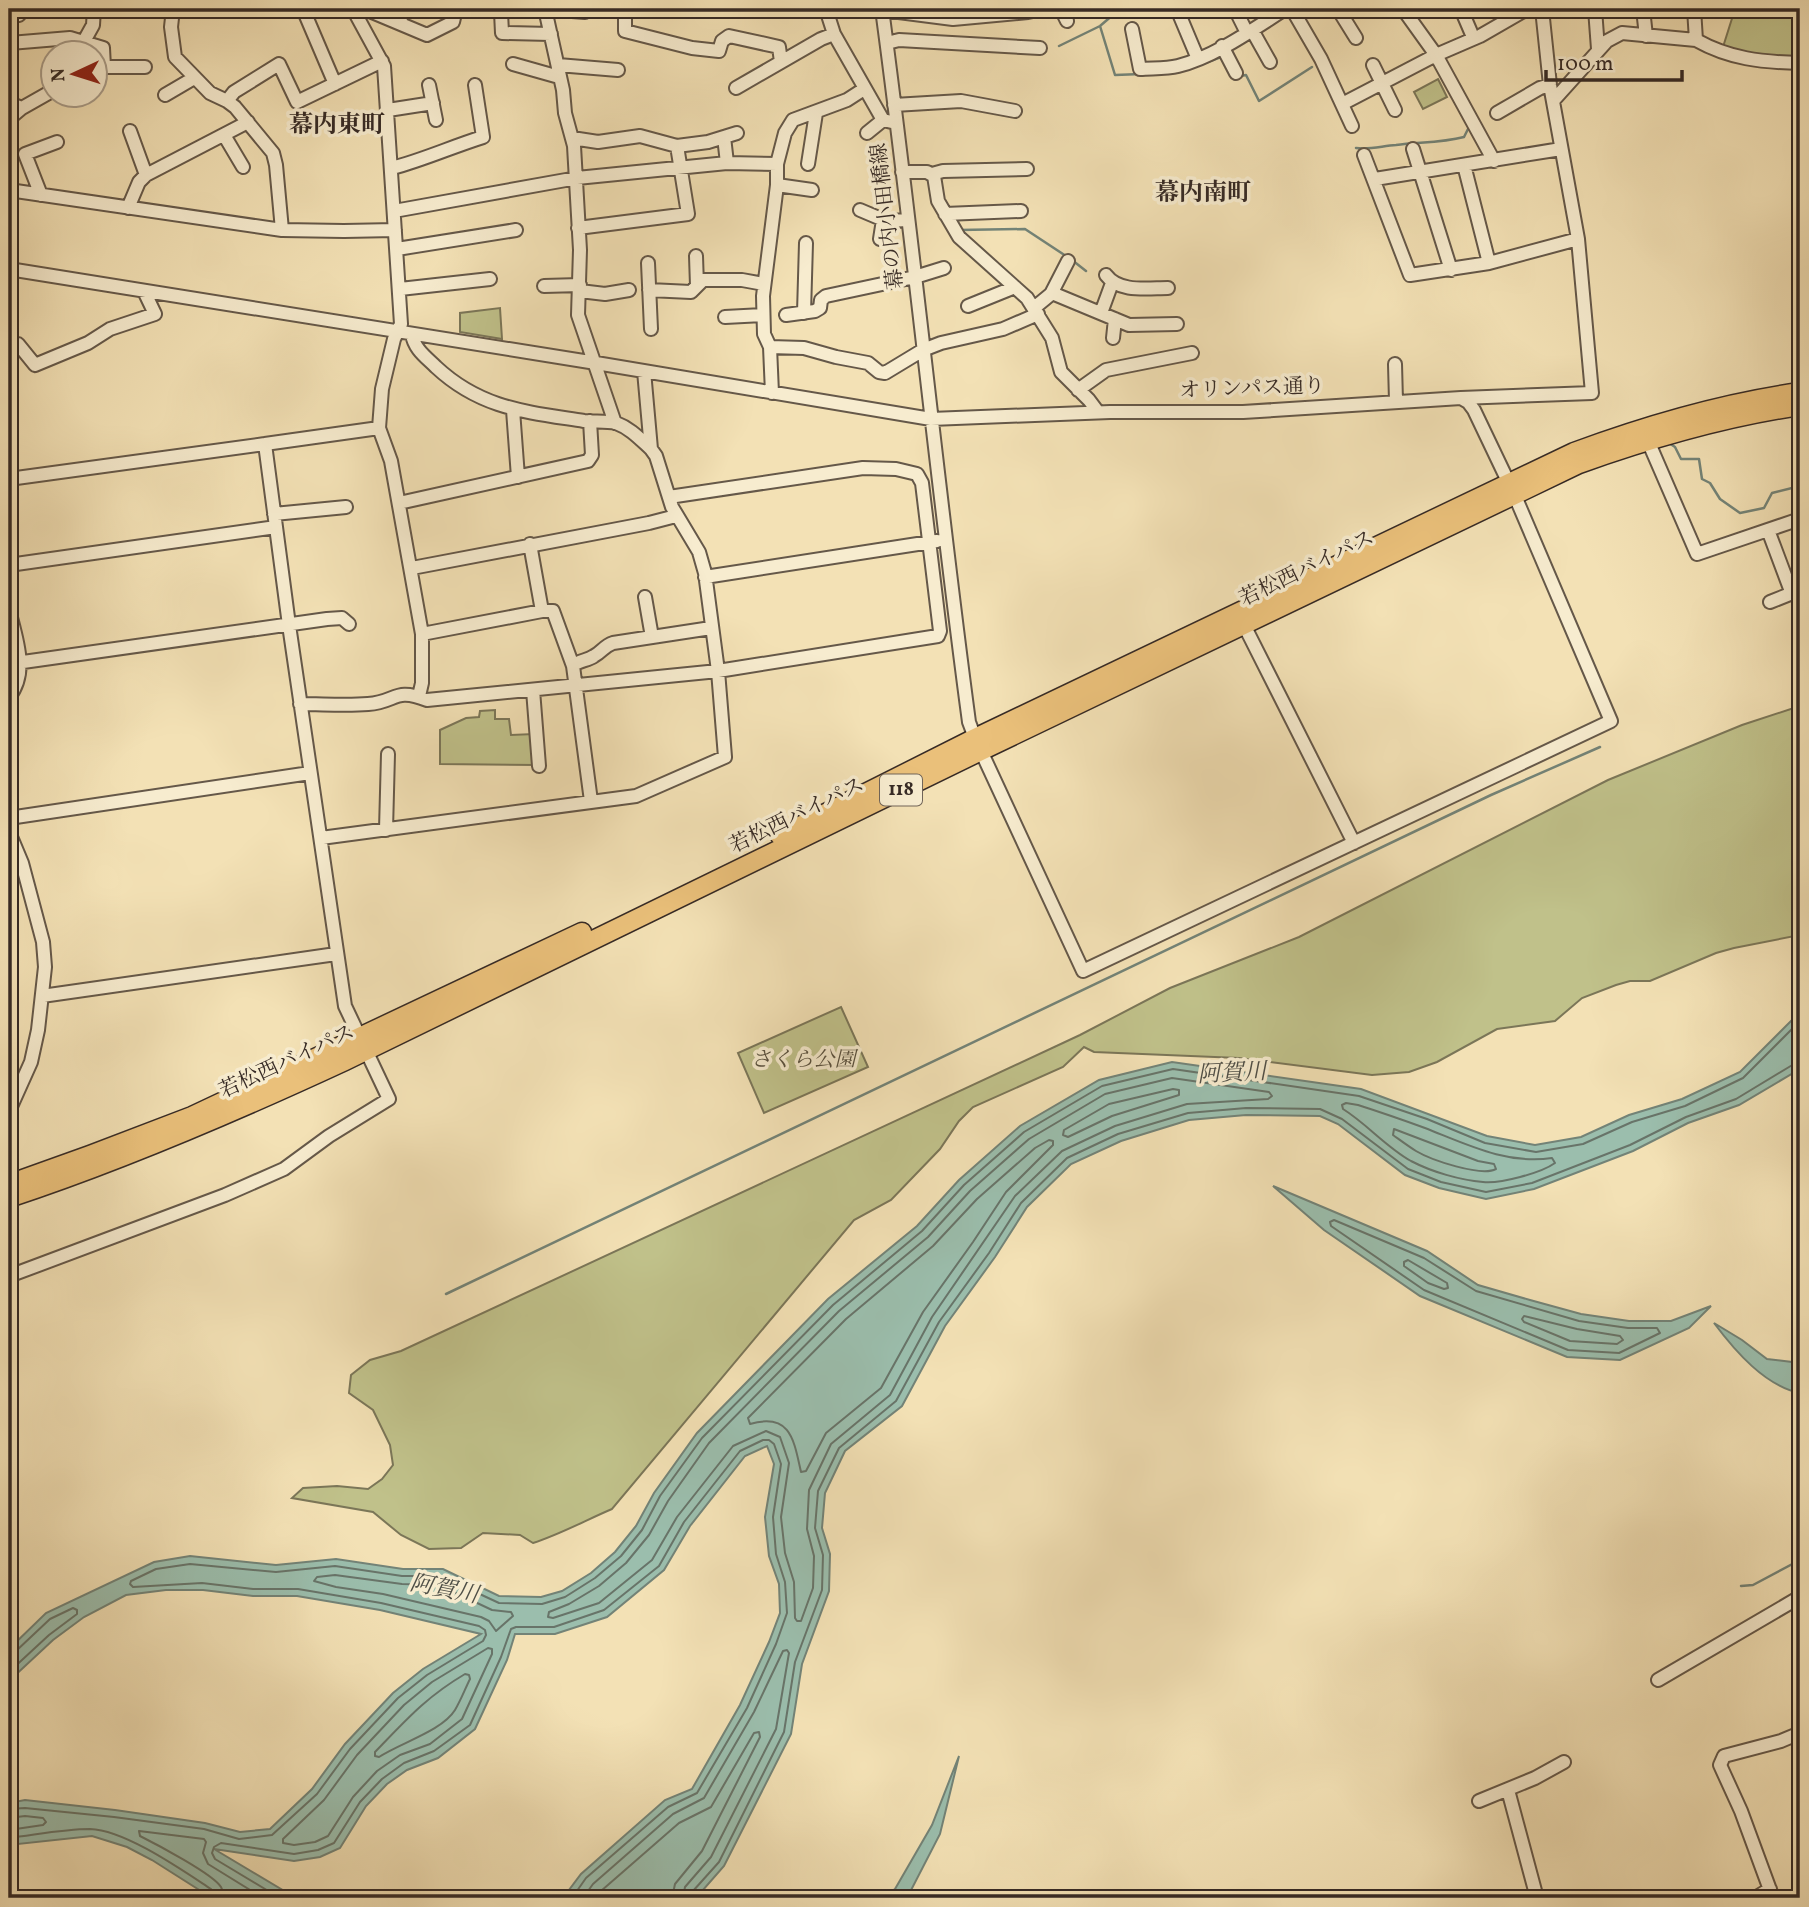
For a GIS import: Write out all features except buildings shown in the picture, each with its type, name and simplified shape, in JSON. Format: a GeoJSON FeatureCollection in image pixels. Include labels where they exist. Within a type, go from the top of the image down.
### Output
{"type":"FeatureCollection","features":[{"type":"Feature","properties":{"kind":"highway","name":"若松西バイパス"},"geometry":{"type":"LineString","coordinates":[[9,1198],[108,1163],[237,1111],[363,1044],[774,839],[1244,625],[1511,489],[1574,452],[1756,399],[1800,392]]}},
{"type":"Feature","properties":{"kind":"highway","name":"若松西バイパス"},"geometry":{"type":"LineString","coordinates":[[1645,433],[1800,406]]}},
{"type":"Feature","properties":{"kind":"highway","name":"若松西バイパス"},"geometry":{"type":"LineString","coordinates":[[978,745],[1511,489]]}},
{"type":"Feature","properties":{"kind":"highway","name":"若松西バイパス"},"geometry":{"type":"LineString","coordinates":[[9,1184],[192,1116],[363,1044]]}},
{"type":"Feature","properties":{"kind":"street"},"geometry":{"type":"LineString","coordinates":[[86,38],[93,25],[94,9]]}},
{"type":"Feature","properties":{"kind":"street"},"geometry":{"type":"LineString","coordinates":[[173,9],[173,54],[210,93],[227,101],[273,153],[282,230]]}},
{"type":"Feature","properties":{"kind":"street"},"geometry":{"type":"LineString","coordinates":[[354,9],[382,61],[388,110],[401,324],[382,389],[379,428],[391,461],[422,634],[422,683],[419,696]]}},
{"type":"Feature","properties":{"kind":"street"},"geometry":{"type":"LineString","coordinates":[[365,9],[427,35],[453,22],[456,9]]}},
{"type":"Feature","properties":{"kind":"street"},"geometry":{"type":"LineString","coordinates":[[399,22],[405,9]]}},
{"type":"Feature","properties":{"kind":"street"},"geometry":{"type":"LineString","coordinates":[[585,9],[585,12],[545,9],[572,138],[577,178],[580,326],[596,363],[615,423]]}},
{"type":"Feature","properties":{"kind":"street"},"geometry":{"type":"LineString","coordinates":[[625,9],[625,31],[692,48],[719,51],[722,41],[729,36],[752,40],[779,47],[781,62]]}},
{"type":"Feature","properties":{"kind":"street"},"geometry":{"type":"LineString","coordinates":[[826,9],[834,34],[849,57],[864,89],[890,122],[867,133]]}},
{"type":"Feature","properties":{"kind":"street"},"geometry":{"type":"LineString","coordinates":[[882,9],[953,19],[1037,9]]}},
{"type":"Feature","properties":{"kind":"street","name":"幕の内小田橋線"},"geometry":{"type":"LineString","coordinates":[[882,9],[894,105],[890,122],[902,173],[944,540],[970,722],[978,745],[1083,971],[1354,843]]}},
{"type":"Feature","properties":{"kind":"street"},"geometry":{"type":"LineString","coordinates":[[1177,9],[1198,59]]}},
{"type":"Feature","properties":{"kind":"street"},"geometry":{"type":"LineString","coordinates":[[1235,9],[1270,62]]}},
{"type":"Feature","properties":{"kind":"street"},"geometry":{"type":"LineString","coordinates":[[1132,29],[1140,69],[1177,67],[1198,59],[1285,9]]}},
{"type":"Feature","properties":{"kind":"street"},"geometry":{"type":"LineString","coordinates":[[1292,9],[1321,59],[1352,126]]}},
{"type":"Feature","properties":{"kind":"street"},"geometry":{"type":"LineString","coordinates":[[1338,9],[1356,38]]}},
{"type":"Feature","properties":{"kind":"street"},"geometry":{"type":"LineString","coordinates":[[1403,9],[1436,55],[1494,161]]}},
{"type":"Feature","properties":{"kind":"street"},"geometry":{"type":"LineString","coordinates":[[1461,9],[1473,37]]}},
{"type":"Feature","properties":{"kind":"street"},"geometry":{"type":"LineString","coordinates":[[1364,155],[1410,275],[1489,263],[1578,239],[1550,85],[1542,9]]}},
{"type":"Feature","properties":{"kind":"street"},"geometry":{"type":"LineString","coordinates":[[1595,9],[1598,49]]}},
{"type":"Feature","properties":{"kind":"street"},"geometry":{"type":"LineString","coordinates":[[1643,9],[1646,36]]}},
{"type":"Feature","properties":{"kind":"street"},"geometry":{"type":"LineString","coordinates":[[1694,9],[1696,40]]}},
{"type":"Feature","properties":{"kind":"street"},"geometry":{"type":"LineString","coordinates":[[1342,104],[1383,85],[1436,55],[1480,36],[1521,10]]}},
{"type":"Feature","properties":{"kind":"street"},"geometry":{"type":"LineString","coordinates":[[501,12],[502,33],[551,34]]}},
{"type":"Feature","properties":{"kind":"street"},"geometry":{"type":"LineString","coordinates":[[306,16],[335,84]]}},
{"type":"Feature","properties":{"kind":"street"},"geometry":{"type":"LineString","coordinates":[[1553,101],[1606,41],[1622,33],[1696,40],[1719,53],[1763,62],[1800,63]]}},
{"type":"Feature","properties":{"kind":"street"},"geometry":{"type":"LineString","coordinates":[[736,88],[834,34]]}},
{"type":"Feature","properties":{"kind":"street"},"geometry":{"type":"LineString","coordinates":[[887,43],[900,40],[1040,48]]}},
{"type":"Feature","properties":{"kind":"street"},"geometry":{"type":"LineString","coordinates":[[10,43],[38,41]]}},
{"type":"Feature","properties":{"kind":"street"},"geometry":{"type":"LineString","coordinates":[[1222,46],[1236,73]]}},
{"type":"Feature","properties":{"kind":"street"},"geometry":{"type":"LineString","coordinates":[[227,101],[234,92],[279,64],[297,102],[382,61]]}},
{"type":"Feature","properties":{"kind":"street"},"geometry":{"type":"LineString","coordinates":[[513,64],[558,71],[618,70]]}},
{"type":"Feature","properties":{"kind":"street"},"geometry":{"type":"LineString","coordinates":[[1373,65],[1395,110]]}},
{"type":"Feature","properties":{"kind":"street"},"geometry":{"type":"LineString","coordinates":[[108,67],[145,67]]}},
{"type":"Feature","properties":{"kind":"street"},"geometry":{"type":"LineString","coordinates":[[165,95],[194,78]]}},
{"type":"Feature","properties":{"kind":"street"},"geometry":{"type":"LineString","coordinates":[[429,85],[436,120]]}},
{"type":"Feature","properties":{"kind":"street"},"geometry":{"type":"LineString","coordinates":[[392,168],[483,138],[475,85]]}},
{"type":"Feature","properties":{"kind":"street"},"geometry":{"type":"LineString","coordinates":[[1497,113],[1550,85]]}},
{"type":"Feature","properties":{"kind":"street"},"geometry":{"type":"LineString","coordinates":[[772,393],[770,347],[764,334],[763,315],[777,164],[793,120],[847,100],[864,89]]}},
{"type":"Feature","properties":{"kind":"street"},"geometry":{"type":"LineString","coordinates":[[9,119],[38,99]]}},
{"type":"Feature","properties":{"kind":"street"},"geometry":{"type":"LineString","coordinates":[[894,105],[961,101],[1016,111]]}},
{"type":"Feature","properties":{"kind":"street"},"geometry":{"type":"LineString","coordinates":[[9,103],[22,108]]}},
{"type":"Feature","properties":{"kind":"street"},"geometry":{"type":"LineString","coordinates":[[388,110],[433,103]]}},
{"type":"Feature","properties":{"kind":"street"},"geometry":{"type":"LineString","coordinates":[[808,164],[816,113]]}},
{"type":"Feature","properties":{"kind":"street"},"geometry":{"type":"LineString","coordinates":[[128,208],[139,182],[146,175],[248,122]]}},
{"type":"Feature","properties":{"kind":"street"},"geometry":{"type":"LineString","coordinates":[[130,131],[146,175]]}},
{"type":"Feature","properties":{"kind":"street"},"geometry":{"type":"LineString","coordinates":[[224,135],[243,167]]}},
{"type":"Feature","properties":{"kind":"street"},"geometry":{"type":"LineString","coordinates":[[572,138],[598,142],[640,136],[677,146],[708,142],[730,135],[727,163]]}},
{"type":"Feature","properties":{"kind":"street"},"geometry":{"type":"LineString","coordinates":[[41,195],[25,154],[57,142]]}},
{"type":"Feature","properties":{"kind":"street"},"geometry":{"type":"LineString","coordinates":[[578,228],[688,214],[677,146]]}},
{"type":"Feature","properties":{"kind":"street"},"geometry":{"type":"LineString","coordinates":[[1413,149],[1451,270]]}},
{"type":"Feature","properties":{"kind":"street"},"geometry":{"type":"LineString","coordinates":[[1375,180],[1561,149]]}},
{"type":"Feature","properties":{"kind":"street"},"geometry":{"type":"LineString","coordinates":[[394,211],[577,178],[727,163],[777,164]]}},
{"type":"Feature","properties":{"kind":"street"},"geometry":{"type":"LineString","coordinates":[[1464,165],[1489,263]]}},
{"type":"Feature","properties":{"kind":"street"},"geometry":{"type":"LineString","coordinates":[[902,173],[1027,169]]}},
{"type":"Feature","properties":{"kind":"street"},"geometry":{"type":"LineString","coordinates":[[932,174],[938,201],[960,237],[1027,298],[1052,338],[1060,372],[1098,412]]}},
{"type":"Feature","properties":{"kind":"street"},"geometry":{"type":"LineString","coordinates":[[777,185],[812,190]]}},
{"type":"Feature","properties":{"kind":"street"},"geometry":{"type":"LineString","coordinates":[[9,190],[282,230],[396,230]]}},
{"type":"Feature","properties":{"kind":"street"},"geometry":{"type":"LineString","coordinates":[[860,209],[883,220],[908,220]]}},
{"type":"Feature","properties":{"kind":"street"},"geometry":{"type":"LineString","coordinates":[[945,214],[1021,211]]}},
{"type":"Feature","properties":{"kind":"street"},"geometry":{"type":"LineString","coordinates":[[880,239],[883,220]]}},
{"type":"Feature","properties":{"kind":"street"},"geometry":{"type":"LineString","coordinates":[[397,249],[516,230]]}},
{"type":"Feature","properties":{"kind":"street","name":"オリンパス通り"},"geometry":{"type":"LineString","coordinates":[[9,269],[931,419],[1098,412],[1243,412],[1396,401],[1592,393],[1578,239]]}},
{"type":"Feature","properties":{"kind":"street"},"geometry":{"type":"LineString","coordinates":[[804,313],[806,243]]}},
{"type":"Feature","properties":{"kind":"street"},"geometry":{"type":"LineString","coordinates":[[696,256],[697,286]]}},
{"type":"Feature","properties":{"kind":"street"},"geometry":{"type":"LineString","coordinates":[[770,347],[804,348],[868,363],[879,372],[885,373],[923,350],[941,343],[1003,329],[1036,311],[1052,293],[1068,261]]}},
{"type":"Feature","properties":{"kind":"street"},"geometry":{"type":"LineString","coordinates":[[648,263],[651,329]]}},
{"type":"Feature","properties":{"kind":"street"},"geometry":{"type":"LineString","coordinates":[[786,315],[820,308],[821,300],[825,296],[915,277],[944,268]]}},
{"type":"Feature","properties":{"kind":"street"},"geometry":{"type":"LineString","coordinates":[[400,289],[490,279]]}},
{"type":"Feature","properties":{"kind":"street"},"geometry":{"type":"LineString","coordinates":[[1101,313],[1109,279],[1131,288],[1168,288]]}},
{"type":"Feature","properties":{"kind":"street"},"geometry":{"type":"LineString","coordinates":[[649,290],[691,292],[703,280],[742,280],[764,284]]}},
{"type":"Feature","properties":{"kind":"street"},"geometry":{"type":"LineString","coordinates":[[544,286],[580,288],[605,293],[629,290]]}},
{"type":"Feature","properties":{"kind":"street"},"geometry":{"type":"LineString","coordinates":[[968,306],[1015,286]]}},
{"type":"Feature","properties":{"kind":"street"},"geometry":{"type":"LineString","coordinates":[[9,344],[18,344],[35,365],[88,343],[110,329],[155,314],[144,291]]}},
{"type":"Feature","properties":{"kind":"street"},"geometry":{"type":"LineString","coordinates":[[1052,293],[1129,325],[1177,324]]}},
{"type":"Feature","properties":{"kind":"street"},"geometry":{"type":"LineString","coordinates":[[724,317],[763,315]]}},
{"type":"Feature","properties":{"kind":"street"},"geometry":{"type":"LineString","coordinates":[[1113,338],[1115,319]]}},
{"type":"Feature","properties":{"kind":"street"},"geometry":{"type":"LineString","coordinates":[[321,838],[636,796],[725,757],[718,671],[705,577],[699,552],[676,516],[656,456],[633,432],[615,423],[590,422],[513,410],[464,389],[445,375],[414,343],[412,334]]}},
{"type":"Feature","properties":{"kind":"street"},"geometry":{"type":"LineString","coordinates":[[1078,390],[1107,370],[1192,353]]}},
{"type":"Feature","properties":{"kind":"street"},"geometry":{"type":"LineString","coordinates":[[1395,365],[1396,401]]}},
{"type":"Feature","properties":{"kind":"street"},"geometry":{"type":"LineString","coordinates":[[644,371],[650,449]]}},
{"type":"Feature","properties":{"kind":"street"},"geometry":{"type":"LineString","coordinates":[[1244,625],[1354,843],[1611,721],[1511,489],[1474,410],[1461,398]]}},
{"type":"Feature","properties":{"kind":"street"},"geometry":{"type":"LineString","coordinates":[[513,410],[518,477]]}},
{"type":"Feature","properties":{"kind":"street"},"geometry":{"type":"LineString","coordinates":[[399,503],[588,461],[592,455],[590,422]]}},
{"type":"Feature","properties":{"kind":"street"},"geometry":{"type":"LineString","coordinates":[[9,480],[379,428]]}},
{"type":"Feature","properties":{"kind":"street"},"geometry":{"type":"LineString","coordinates":[[1645,433],[1697,554],[1800,519]]}},
{"type":"Feature","properties":{"kind":"street"},"geometry":{"type":"LineString","coordinates":[[9,1276],[225,1195],[284,1169],[329,1136],[389,1099],[345,1006],[265,444]]}},
{"type":"Feature","properties":{"kind":"street"},"geometry":{"type":"LineString","coordinates":[[300,704],[370,704],[402,694],[427,700],[718,671],[938,636],[940,631],[922,483],[917,474],[897,469],[863,468],[669,497]]}},
{"type":"Feature","properties":{"kind":"street"},"geometry":{"type":"LineString","coordinates":[[9,565],[346,507]]}},
{"type":"Feature","properties":{"kind":"street"},"geometry":{"type":"LineString","coordinates":[[412,568],[676,516]]}},
{"type":"Feature","properties":{"kind":"street"},"geometry":{"type":"LineString","coordinates":[[1768,530],[1796,592],[1770,602]]}},
{"type":"Feature","properties":{"kind":"street"},"geometry":{"type":"LineString","coordinates":[[705,577],[944,540]]}},
{"type":"Feature","properties":{"kind":"street"},"geometry":{"type":"LineString","coordinates":[[530,544],[541,611]]}},
{"type":"Feature","properties":{"kind":"street"},"geometry":{"type":"LineString","coordinates":[[645,597],[652,637]]}},
{"type":"Feature","properties":{"kind":"street"},"geometry":{"type":"LineString","coordinates":[[9,610],[17,687],[9,697]]}},
{"type":"Feature","properties":{"kind":"street"},"geometry":{"type":"LineString","coordinates":[[422,634],[553,611],[573,666],[591,801]]}},
{"type":"Feature","properties":{"kind":"street"},"geometry":{"type":"LineString","coordinates":[[15,663],[342,618],[349,624]]}},
{"type":"Feature","properties":{"kind":"street"},"geometry":{"type":"LineString","coordinates":[[573,666],[576,662],[595,656],[604,646],[711,628]]}},
{"type":"Feature","properties":{"kind":"street"},"geometry":{"type":"LineString","coordinates":[[533,690],[539,766]]}},
{"type":"Feature","properties":{"kind":"street"},"geometry":{"type":"LineString","coordinates":[[386,830],[388,754]]}},
{"type":"Feature","properties":{"kind":"street"},"geometry":{"type":"LineString","coordinates":[[9,818],[310,774]]}},
{"type":"Feature","properties":{"kind":"street"},"geometry":{"type":"LineString","coordinates":[[9,832],[22,863],[43,942],[45,967],[32,1062],[9,1111]]}},
{"type":"Feature","properties":{"kind":"street"},"geometry":{"type":"LineString","coordinates":[[9,869],[22,863]]}},
{"type":"Feature","properties":{"kind":"street"},"geometry":{"type":"LineString","coordinates":[[42,996],[336,954]]}},
{"type":"Feature","properties":{"kind":"street"},"geometry":{"type":"LineString","coordinates":[[1658,1680],[1800,1597]]}},
{"type":"Feature","properties":{"kind":"street"},"geometry":{"type":"LineString","coordinates":[[1755,1898],[1771,1894],[1720,1760],[1724,1756],[1781,1741],[1800,1733]]}},
{"type":"Feature","properties":{"kind":"street"},"geometry":{"type":"LineString","coordinates":[[1479,1801],[1535,1778],[1564,1762]]}},
{"type":"Feature","properties":{"kind":"street"},"geometry":{"type":"LineString","coordinates":[[1508,1790],[1537,1898]]}},
{"type":"Feature","properties":{"kind":"green space"},"geometry":{"type":"Polygon","coordinates":[[[1735,9],[1800,9],[1800,60],[1774,60],[1723,47],[1735,9]]]}},
{"type":"Feature","properties":{"kind":"green space"},"geometry":{"type":"Polygon","coordinates":[[[1438,79],[1447,97],[1423,109],[1414,92],[1438,79]]]}},
{"type":"Feature","properties":{"kind":"green space"},"geometry":{"type":"Polygon","coordinates":[[[500,308],[502,339],[460,332],[460,313],[500,308]]]}},
{"type":"Feature","properties":{"kind":"green space"},"geometry":{"type":"Polygon","coordinates":[[[1800,706],[1800,935],[1716,953],[1650,981],[1630,981],[1616,985],[1582,998],[1555,1021],[1497,1029],[1437,1062],[1409,1072],[1372,1075],[1239,1058],[1094,1052],[1084,1047],[1063,1067],[973,1107],[959,1121],[940,1149],[891,1200],[854,1220],[612,1509],[533,1543],[520,1535],[483,1533],[461,1548],[429,1549],[401,1535],[373,1512],[292,1498],[303,1488],[337,1486],[368,1489],[382,1479],[393,1465],[390,1445],[373,1410],[349,1393],[351,1375],[370,1360],[401,1351],[1080,1035],[1170,988],[1299,937],[1608,780],[1742,725],[1800,706]]]}},
{"type":"Feature","properties":{"kind":"green space"},"geometry":{"type":"Polygon","coordinates":[[[495,710],[495,719],[509,719],[511,735],[534,734],[536,765],[440,764],[440,730],[466,718],[479,717],[480,711],[495,710]]]}},
{"type":"Feature","properties":{"kind":"green space","name":"さくら公園"},"geometry":{"type":"Polygon","coordinates":[[[841,1007],[868,1067],[764,1113],[738,1053],[841,1007]]]}},
{"type":"Feature","properties":{"kind":"water","name":"阿賀川"},"geometry":{"type":"Polygon","coordinates":[[[1800,1012],[1800,1069],[1739,1105],[1688,1123],[1633,1151],[1534,1189],[1486,1199],[1439,1188],[1405,1175],[1338,1124],[1320,1116],[1246,1115],[1189,1120],[1121,1141],[1071,1164],[1027,1207],[945,1326],[902,1406],[845,1451],[825,1493],[822,1528],[830,1554],[829,1591],[802,1664],[791,1734],[724,1866],[696,1898],[563,1898],[581,1874],[665,1800],[692,1789],[740,1705],[769,1642],[780,1613],[779,1584],[769,1556],[765,1517],[774,1464],[767,1446],[745,1456],[690,1526],[664,1570],[607,1617],[555,1634],[515,1634],[507,1660],[475,1729],[438,1758],[407,1770],[387,1784],[366,1806],[340,1848],[320,1857],[294,1861],[214,1849],[296,1898],[212,1898],[127,1847],[92,1836],[9,1845],[9,1803],[25,1800],[205,1823],[240,1832],[270,1829],[312,1789],[345,1744],[393,1693],[423,1669],[481,1634],[380,1610],[297,1596],[166,1590],[126,1595],[84,1617],[53,1640],[9,1681],[9,1649],[46,1613],[154,1562],[190,1556],[276,1565],[336,1559],[403,1569],[443,1569],[499,1596],[541,1597],[562,1591],[591,1573],[615,1552],[636,1526],[654,1493],[697,1433],[828,1299],[917,1226],[959,1180],[1020,1126],[1099,1080],[1172,1062],[1361,1089],[1487,1136],[1535,1145],[1581,1137],[1629,1115],[1682,1099],[1740,1072],[1800,1012]]]}},
{"type":"Feature","properties":{"kind":"water"},"geometry":{"type":"Polygon","coordinates":[[[1273,1186],[1427,1251],[1478,1285],[1581,1314],[1629,1321],[1671,1321],[1711,1306],[1689,1328],[1620,1360],[1567,1357],[1420,1296],[1324,1230],[1273,1186]]]}},
{"type":"Feature","properties":{"kind":"water"},"geometry":{"type":"Polygon","coordinates":[[[1714,1323],[1767,1359],[1800,1363],[1800,1393],[1763,1375],[1741,1356],[1714,1323]]]}},
{"type":"Feature","properties":{"kind":"water"},"geometry":{"type":"Polygon","coordinates":[[[959,1756],[940,1834],[907,1898],[881,1898],[895,1889],[932,1825],[959,1756]]]}},
{"type":"Feature","properties":{"kind":"waterway"},"geometry":{"type":"LineString","coordinates":[[1059,46],[1100,26],[1114,14]]}},
{"type":"Feature","properties":{"kind":"waterway"},"geometry":{"type":"LineString","coordinates":[[1100,26],[1115,75],[1168,73]]}},
{"type":"Feature","properties":{"kind":"waterway"},"geometry":{"type":"LineString","coordinates":[[1205,63],[1221,57]]}},
{"type":"Feature","properties":{"kind":"waterway"},"geometry":{"type":"LineString","coordinates":[[1241,76],[1246,75],[1259,101],[1312,67]]}},
{"type":"Feature","properties":{"kind":"waterway"},"geometry":{"type":"LineString","coordinates":[[1356,148],[1455,139],[1464,137],[1469,127]]}},
{"type":"Feature","properties":{"kind":"waterway"},"geometry":{"type":"LineString","coordinates":[[959,230],[1025,229],[1066,256]]}},
{"type":"Feature","properties":{"kind":"waterway"},"geometry":{"type":"LineString","coordinates":[[1072,260],[1086,271]]}},
{"type":"Feature","properties":{"kind":"waterway"},"geometry":{"type":"LineString","coordinates":[[1669,443],[1675,447],[1681,459],[1699,459],[1702,479],[1710,483],[1720,499],[1740,513],[1764,508],[1772,493],[1800,486]]}},
{"type":"Feature","properties":{"kind":"waterway"},"geometry":{"type":"LineString","coordinates":[[446,1294],[1491,795],[1600,747]]}},
{"type":"Feature","properties":{"kind":"waterway"},"geometry":{"type":"LineString","coordinates":[[1741,1586],[1753,1585],[1800,1560]]}},
{"type":"Feature","properties":{"kind":"district","name":"幕内東町"},"geometry":{"type":"Point","coordinates":[337,126]}},
{"type":"Feature","properties":{"kind":"district","name":"幕内南町"},"geometry":{"type":"Point","coordinates":[1203,194]}}]}
